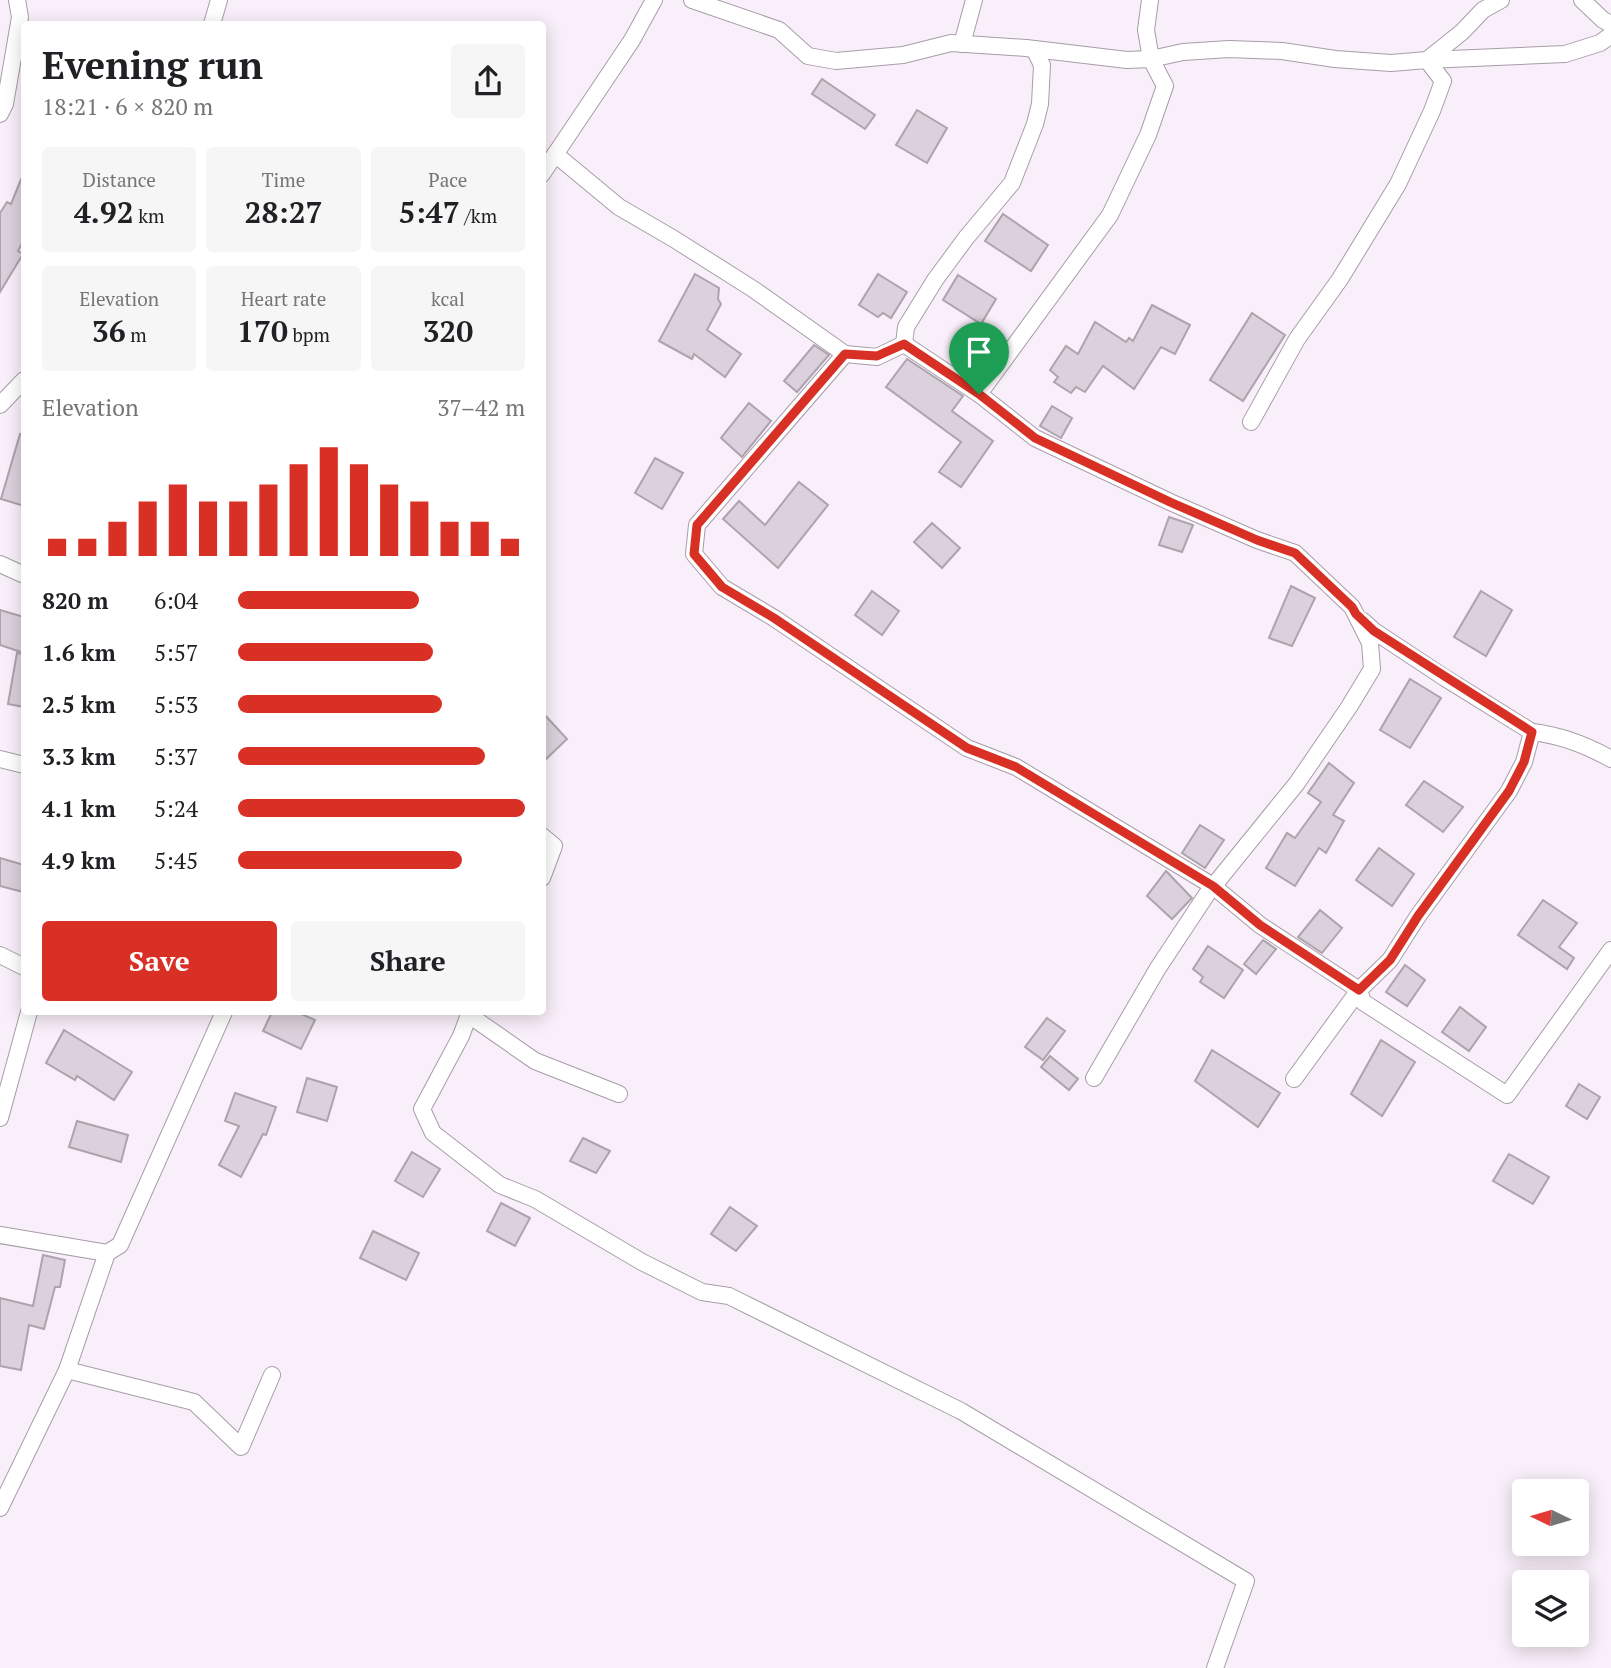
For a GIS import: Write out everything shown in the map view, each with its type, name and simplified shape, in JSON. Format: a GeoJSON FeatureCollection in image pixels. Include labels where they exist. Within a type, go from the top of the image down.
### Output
{"type":"FeatureCollection","features":[{"type":"Feature","properties":{"kind":"street"},"geometry":{"type":"LineString","coordinates":[[0,114],[20,17],[16,0]]}},
{"type":"Feature","properties":{"kind":"street"},"geometry":{"type":"LineString","coordinates":[[213,21],[219,0]]}},
{"type":"Feature","properties":{"kind":"street"},"geometry":{"type":"LineString","coordinates":[[546,168],[632,40],[654,0]]}},
{"type":"Feature","properties":{"kind":"street"},"geometry":{"type":"LineString","coordinates":[[692,0],[779,30],[808,56],[836,61],[904,55],[951,43],[1127,60],[1229,49],[1282,51],[1335,59],[1391,63],[1565,54],[1600,43],[1611,35]]}},
{"type":"Feature","properties":{"kind":"street"},"geometry":{"type":"LineString","coordinates":[[962,44],[974,0]]}},
{"type":"Feature","properties":{"kind":"street"},"geometry":{"type":"LineString","coordinates":[[979,394],[1110,215],[1148,135],[1164,86],[1151,59],[1146,30],[1150,0]]}},
{"type":"Feature","properties":{"kind":"street"},"geometry":{"type":"LineString","coordinates":[[1427,60],[1462,32],[1483,10],[1501,0]]}},
{"type":"Feature","properties":{"kind":"street"},"geometry":{"type":"LineString","coordinates":[[1582,0],[1611,24]]}},
{"type":"Feature","properties":{"kind":"street"},"geometry":{"type":"LineString","coordinates":[[904,344],[905,327],[935,280],[1012,183],[1040,104],[1042,65],[1034,49]]}},
{"type":"Feature","properties":{"kind":"street"},"geometry":{"type":"LineString","coordinates":[[1251,422],[1297,339],[1340,279],[1398,184],[1443,81],[1427,60]]}},
{"type":"Feature","properties":{"kind":"street"},"geometry":{"type":"LineString","coordinates":[[555,154],[619,207],[753,289],[845,354],[877,356],[904,344]]}},
{"type":"Feature","properties":{"kind":"street"},"geometry":{"type":"LineString","coordinates":[[904,344],[979,394],[1035,438],[1170,502],[1257,540],[1295,553],[1352,607],[1370,643],[1372,669],[1297,783],[1213,886],[1158,968],[1094,1078]]}},
{"type":"Feature","properties":{"kind":"street"},"geometry":{"type":"LineString","coordinates":[[845,354],[697,525],[694,554],[722,587],[774,618],[967,748],[1016,767],[1213,886],[1260,925],[1359,990],[1363,1002],[1507,1095],[1611,950]]}},
{"type":"Feature","properties":{"kind":"street"},"geometry":{"type":"LineString","coordinates":[[0,405],[21,383]]}},
{"type":"Feature","properties":{"kind":"street"},"geometry":{"type":"LineString","coordinates":[[0,564],[21,572]]}},
{"type":"Feature","properties":{"kind":"street"},"geometry":{"type":"LineString","coordinates":[[1356,614],[1374,631],[1532,732],[1547,733],[1611,759]]}},
{"type":"Feature","properties":{"kind":"street"},"geometry":{"type":"LineString","coordinates":[[1294,1079],[1359,990],[1390,960],[1418,916],[1509,791],[1524,762],[1532,732]]}},
{"type":"Feature","properties":{"kind":"street"},"geometry":{"type":"LineString","coordinates":[[0,759],[21,764]]}},
{"type":"Feature","properties":{"kind":"street"},"geometry":{"type":"LineString","coordinates":[[546,839],[554,846],[546,867]]}},
{"type":"Feature","properties":{"kind":"street"},"geometry":{"type":"LineString","coordinates":[[0,956],[21,966]]}},
{"type":"Feature","properties":{"kind":"street"},"geometry":{"type":"LineString","coordinates":[[0,1118],[28,1015]]}},
{"type":"Feature","properties":{"kind":"street"},"geometry":{"type":"LineString","coordinates":[[0,1508],[67,1370],[107,1253],[120,1245],[223,1015]]}},
{"type":"Feature","properties":{"kind":"street"},"geometry":{"type":"LineString","coordinates":[[468,1015],[461,1035],[422,1109],[433,1133],[500,1185],[534,1199],[642,1262],[702,1292],[729,1296],[961,1411],[1246,1581],[1215,1668]]}},
{"type":"Feature","properties":{"kind":"street"},"geometry":{"type":"LineString","coordinates":[[472,1015],[536,1061],[619,1094]]}},
{"type":"Feature","properties":{"kind":"street"},"geometry":{"type":"LineString","coordinates":[[0,1235],[107,1253]]}},
{"type":"Feature","properties":{"kind":"street"},"geometry":{"type":"LineString","coordinates":[[67,1370],[194,1402],[241,1447],[272,1375]]}},
{"type":"Feature","properties":{"kind":"building"},"geometry":{"type":"Polygon","coordinates":[[[822,79],[875,115],[865,129],[812,94],[822,79]]]}},
{"type":"Feature","properties":{"kind":"building"},"geometry":{"type":"Polygon","coordinates":[[[917,110],[947,128],[927,163],[896,145],[917,110]]]}},
{"type":"Feature","properties":{"kind":"building"},"geometry":{"type":"Polygon","coordinates":[[[21,179],[21,245],[18,251],[21,257],[0,292],[0,213],[7,202],[11,204],[21,179]]]}},
{"type":"Feature","properties":{"kind":"building"},"geometry":{"type":"Polygon","coordinates":[[[1003,214],[1048,245],[1031,271],[985,241],[1003,214]]]}},
{"type":"Feature","properties":{"kind":"building"},"geometry":{"type":"Polygon","coordinates":[[[695,274],[719,288],[718,299],[721,304],[707,330],[741,354],[725,377],[694,354],[692,359],[659,341],[695,274]]]}},
{"type":"Feature","properties":{"kind":"building"},"geometry":{"type":"Polygon","coordinates":[[[878,274],[907,292],[891,318],[883,313],[878,317],[859,305],[878,274]]]}},
{"type":"Feature","properties":{"kind":"building"},"geometry":{"type":"Polygon","coordinates":[[[958,275],[996,299],[981,324],[943,300],[958,275]]]}},
{"type":"Feature","properties":{"kind":"building"},"geometry":{"type":"Polygon","coordinates":[[[1152,305],[1190,325],[1175,354],[1161,347],[1134,389],[1103,366],[1085,392],[1076,387],[1071,393],[1054,382],[1058,377],[1050,370],[1066,346],[1078,354],[1095,322],[1126,342],[1129,338],[1133,341],[1152,305]]]}},
{"type":"Feature","properties":{"kind":"building"},"geometry":{"type":"Polygon","coordinates":[[[1252,313],[1285,335],[1243,401],[1210,380],[1252,313]]]}},
{"type":"Feature","properties":{"kind":"building"},"geometry":{"type":"Polygon","coordinates":[[[814,345],[829,355],[797,392],[784,381],[814,345]]]}},
{"type":"Feature","properties":{"kind":"building"},"geometry":{"type":"Polygon","coordinates":[[[907,359],[963,396],[952,411],[993,441],[961,487],[939,472],[961,442],[886,387],[907,359]]]}},
{"type":"Feature","properties":{"kind":"building"},"geometry":{"type":"Polygon","coordinates":[[[749,403],[771,421],[742,457],[721,438],[749,403]]]}},
{"type":"Feature","properties":{"kind":"building"},"geometry":{"type":"Polygon","coordinates":[[[1052,406],[1072,418],[1061,438],[1040,426],[1052,406]]]}},
{"type":"Feature","properties":{"kind":"building"},"geometry":{"type":"Polygon","coordinates":[[[20,434],[21,434],[21,505],[1,499],[20,434]]]}},
{"type":"Feature","properties":{"kind":"building"},"geometry":{"type":"Polygon","coordinates":[[[655,458],[683,473],[662,509],[635,493],[655,458]]]}},
{"type":"Feature","properties":{"kind":"building"},"geometry":{"type":"Polygon","coordinates":[[[799,482],[828,505],[778,568],[723,519],[739,501],[765,525],[799,482]]]}},
{"type":"Feature","properties":{"kind":"building"},"geometry":{"type":"Polygon","coordinates":[[[1169,517],[1193,525],[1182,552],[1159,545],[1169,517]]]}},
{"type":"Feature","properties":{"kind":"building"},"geometry":{"type":"Polygon","coordinates":[[[932,523],[960,548],[942,568],[914,542],[932,523]]]}},
{"type":"Feature","properties":{"kind":"building"},"geometry":{"type":"Polygon","coordinates":[[[1291,586],[1315,598],[1292,646],[1269,638],[1291,586]]]}},
{"type":"Feature","properties":{"kind":"building"},"geometry":{"type":"Polygon","coordinates":[[[872,591],[899,611],[882,635],[855,615],[872,591]]]}},
{"type":"Feature","properties":{"kind":"building"},"geometry":{"type":"Polygon","coordinates":[[[1481,591],[1512,610],[1486,656],[1454,637],[1481,591]]]}},
{"type":"Feature","properties":{"kind":"building"},"geometry":{"type":"Polygon","coordinates":[[[0,610],[21,616],[21,652],[0,645],[0,610]]]}},
{"type":"Feature","properties":{"kind":"building"},"geometry":{"type":"Polygon","coordinates":[[[17,653],[21,654],[21,706],[8,704],[17,653]]]}},
{"type":"Feature","properties":{"kind":"building"},"geometry":{"type":"Polygon","coordinates":[[[1410,679],[1441,698],[1410,748],[1380,730],[1410,679]]]}},
{"type":"Feature","properties":{"kind":"building"},"geometry":{"type":"Polygon","coordinates":[[[546,716],[567,739],[546,759],[546,716]]]}},
{"type":"Feature","properties":{"kind":"building"},"geometry":{"type":"Polygon","coordinates":[[[1329,763],[1354,783],[1333,815],[1344,821],[1326,853],[1319,848],[1295,886],[1266,868],[1287,833],[1295,838],[1321,802],[1308,793],[1329,763]]]}},
{"type":"Feature","properties":{"kind":"building"},"geometry":{"type":"Polygon","coordinates":[[[1424,781],[1463,807],[1443,832],[1406,805],[1424,781]]]}},
{"type":"Feature","properties":{"kind":"building"},"geometry":{"type":"Polygon","coordinates":[[[1200,825],[1224,840],[1205,868],[1182,853],[1200,825]]]}},
{"type":"Feature","properties":{"kind":"building"},"geometry":{"type":"Polygon","coordinates":[[[1379,848],[1414,874],[1392,906],[1356,880],[1379,848]]]}},
{"type":"Feature","properties":{"kind":"building"},"geometry":{"type":"Polygon","coordinates":[[[0,858],[21,864],[21,891],[0,886],[0,858]]]}},
{"type":"Feature","properties":{"kind":"building"},"geometry":{"type":"Polygon","coordinates":[[[1166,871],[1192,898],[1172,919],[1147,896],[1166,871]]]}},
{"type":"Feature","properties":{"kind":"building"},"geometry":{"type":"Polygon","coordinates":[[[1543,900],[1577,923],[1559,947],[1574,958],[1567,969],[1518,935],[1543,900]]]}},
{"type":"Feature","properties":{"kind":"building"},"geometry":{"type":"Polygon","coordinates":[[[1320,910],[1342,928],[1322,953],[1298,937],[1320,910]]]}},
{"type":"Feature","properties":{"kind":"building"},"geometry":{"type":"Polygon","coordinates":[[[1263,940],[1276,949],[1256,974],[1244,964],[1263,940]]]}},
{"type":"Feature","properties":{"kind":"building"},"geometry":{"type":"Polygon","coordinates":[[[1208,946],[1243,970],[1224,998],[1200,982],[1203,977],[1193,969],[1208,946]]]}},
{"type":"Feature","properties":{"kind":"building"},"geometry":{"type":"Polygon","coordinates":[[[1405,965],[1425,980],[1407,1006],[1386,992],[1405,965]]]}},
{"type":"Feature","properties":{"kind":"building"},"geometry":{"type":"Polygon","coordinates":[[[1460,1007],[1486,1027],[1469,1051],[1442,1032],[1460,1007]]]}},
{"type":"Feature","properties":{"kind":"building"},"geometry":{"type":"Polygon","coordinates":[[[271,1015],[304,1015],[315,1020],[301,1049],[263,1031],[271,1015]]]}},
{"type":"Feature","properties":{"kind":"building"},"geometry":{"type":"Polygon","coordinates":[[[1047,1018],[1065,1031],[1043,1060],[1025,1047],[1047,1018]]]}},
{"type":"Feature","properties":{"kind":"building"},"geometry":{"type":"Polygon","coordinates":[[[64,1030],[132,1072],[114,1100],[77,1076],[75,1080],[46,1063],[64,1030]]]}},
{"type":"Feature","properties":{"kind":"building"},"geometry":{"type":"Polygon","coordinates":[[[1381,1040],[1415,1062],[1382,1116],[1351,1094],[1381,1040]]]}},
{"type":"Feature","properties":{"kind":"building"},"geometry":{"type":"Polygon","coordinates":[[[1212,1050],[1280,1093],[1258,1127],[1195,1081],[1212,1050]]]}},
{"type":"Feature","properties":{"kind":"building"},"geometry":{"type":"Polygon","coordinates":[[[1050,1056],[1078,1079],[1069,1090],[1041,1067],[1050,1056]]]}},
{"type":"Feature","properties":{"kind":"building"},"geometry":{"type":"Polygon","coordinates":[[[307,1078],[337,1087],[327,1121],[297,1112],[307,1078]]]}},
{"type":"Feature","properties":{"kind":"building"},"geometry":{"type":"Polygon","coordinates":[[[1579,1084],[1600,1097],[1587,1119],[1566,1106],[1579,1084]]]}},
{"type":"Feature","properties":{"kind":"building"},"geometry":{"type":"Polygon","coordinates":[[[235,1093],[276,1107],[266,1135],[263,1134],[241,1177],[219,1165],[239,1126],[225,1121],[235,1093]]]}},
{"type":"Feature","properties":{"kind":"building"},"geometry":{"type":"Polygon","coordinates":[[[77,1121],[128,1135],[121,1162],[69,1147],[77,1121]]]}},
{"type":"Feature","properties":{"kind":"building"},"geometry":{"type":"Polygon","coordinates":[[[583,1138],[610,1151],[596,1173],[570,1161],[583,1138]]]}},
{"type":"Feature","properties":{"kind":"building"},"geometry":{"type":"Polygon","coordinates":[[[412,1152],[440,1169],[423,1197],[395,1181],[412,1152]]]}},
{"type":"Feature","properties":{"kind":"building"},"geometry":{"type":"Polygon","coordinates":[[[1509,1154],[1549,1177],[1533,1204],[1493,1181],[1509,1154]]]}},
{"type":"Feature","properties":{"kind":"building"},"geometry":{"type":"Polygon","coordinates":[[[501,1203],[530,1218],[515,1246],[487,1231],[501,1203]]]}},
{"type":"Feature","properties":{"kind":"building"},"geometry":{"type":"Polygon","coordinates":[[[730,1207],[757,1226],[736,1251],[711,1234],[730,1207]]]}},
{"type":"Feature","properties":{"kind":"building"},"geometry":{"type":"Polygon","coordinates":[[[373,1231],[419,1253],[406,1280],[360,1258],[373,1231]]]}},
{"type":"Feature","properties":{"kind":"building"},"geometry":{"type":"Polygon","coordinates":[[[43,1255],[65,1260],[60,1287],[55,1287],[44,1329],[29,1325],[21,1370],[0,1366],[0,1298],[33,1306],[43,1255]]]}},
{"type":"Feature","properties":{"kind":"route"},"geometry":{"type":"LineString","coordinates":[[904,344],[979,394],[1035,438],[1170,502],[1257,540],[1295,553],[1374,631],[1532,732],[1524,762],[1509,791],[1418,916],[1390,960],[1359,990],[1260,925],[1213,886],[1016,767],[967,748],[924,720],[774,618],[722,587],[694,554],[697,525],[845,354],[877,356],[904,344]]}}]}
